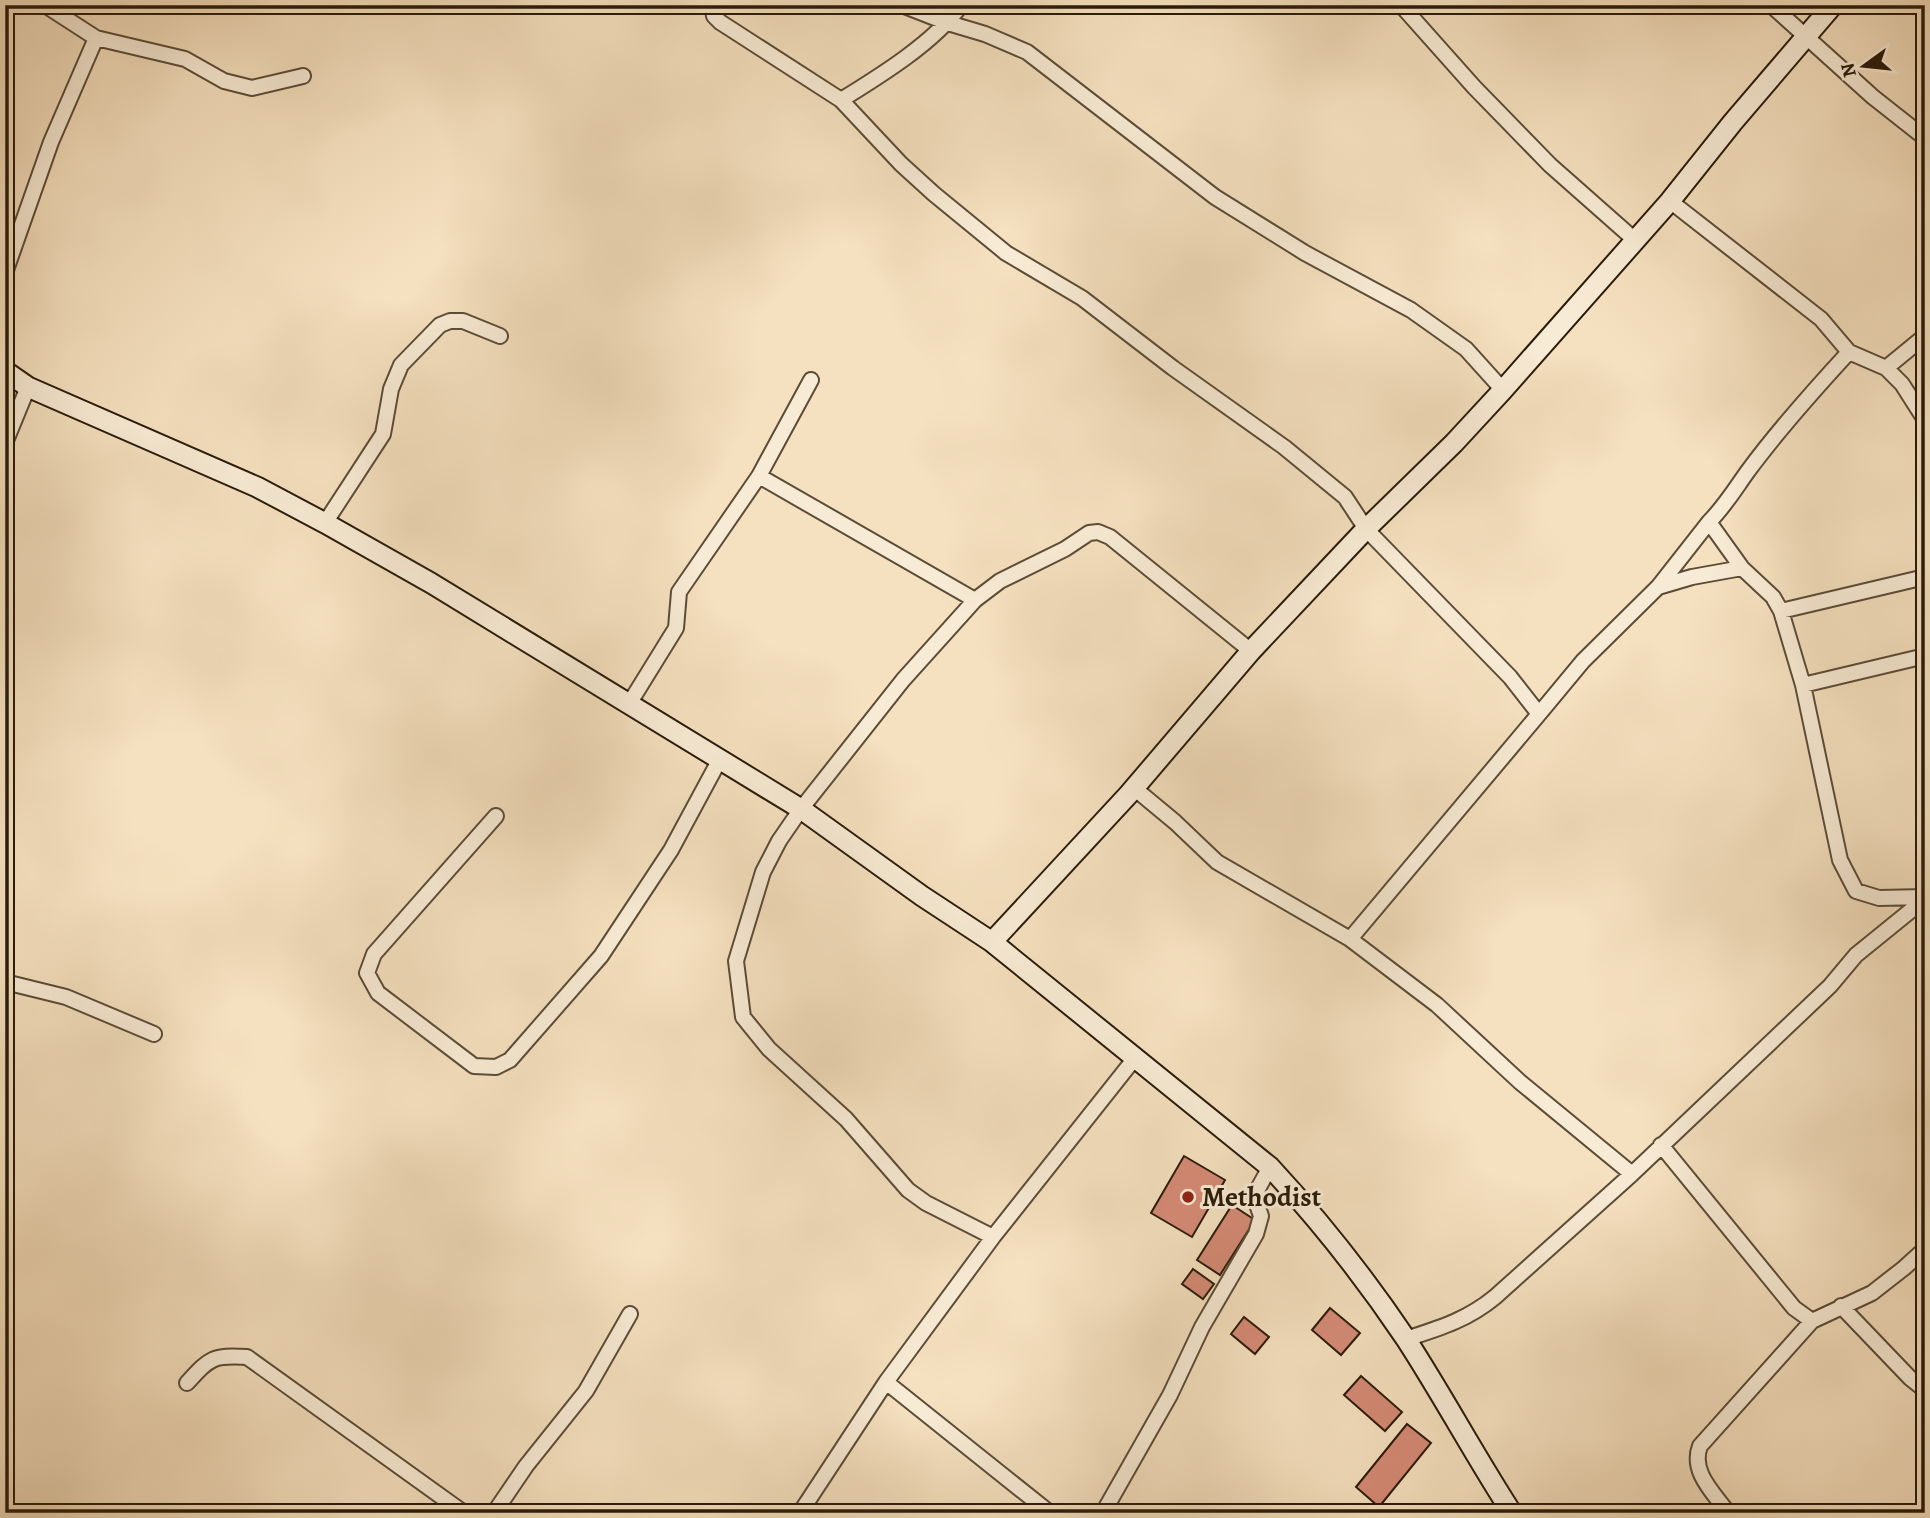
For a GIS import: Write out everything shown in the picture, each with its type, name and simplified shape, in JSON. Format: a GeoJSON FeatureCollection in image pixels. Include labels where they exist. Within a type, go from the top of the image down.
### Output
{"type":"FeatureCollection","features":[{"type":"Feature","properties":{"kind":"street"},"geometry":{"type":"LineString","coordinates":[[45,5],[96,38],[185,59],[224,81],[252,88],[303,76]]}},
{"type":"Feature","properties":{"kind":"street"},"geometry":{"type":"LineString","coordinates":[[712,5],[714,16],[720,22],[841,100],[901,164],[1006,253],[1082,298],[1283,447],[1345,497],[1366,529],[1510,677],[1539,713]]}},
{"type":"Feature","properties":{"kind":"street"},"geometry":{"type":"LineString","coordinates":[[902,5],[1027,52],[1215,197],[1306,253],[1412,310],[1466,349],[1503,390]]}},
{"type":"Feature","properties":{"kind":"street"},"geometry":{"type":"LineString","coordinates":[[841,100],[871,82],[948,23],[961,5]]}},
{"type":"Feature","properties":{"kind":"street"},"geometry":{"type":"LineString","coordinates":[[1401,5],[1474,87],[1550,166],[1636,241]]}},
{"type":"Feature","properties":{"kind":"street"},"geometry":{"type":"LineString","coordinates":[[1771,5],[1873,97],[1925,138]]}},
{"type":"Feature","properties":{"kind":"street"},"geometry":{"type":"LineString","coordinates":[[992,942],[1134,788],[1251,651],[1503,390],[1636,241],[1833,5]]}},
{"type":"Feature","properties":{"kind":"street"},"geometry":{"type":"LineString","coordinates":[[5,273],[51,142],[96,38]]}},
{"type":"Feature","properties":{"kind":"street"},"geometry":{"type":"LineString","coordinates":[[1670,201],[1821,319],[1849,352],[1886,369],[1902,384],[1925,420]]}},
{"type":"Feature","properties":{"kind":"street"},"geometry":{"type":"LineString","coordinates":[[325,523],[383,434],[391,388],[401,365],[440,325],[450,320],[463,321],[500,337]]}},
{"type":"Feature","properties":{"kind":"street"},"geometry":{"type":"LineString","coordinates":[[1886,369],[1925,336]]}},
{"type":"Feature","properties":{"kind":"street"},"geometry":{"type":"LineString","coordinates":[[1350,939],[1583,661],[1658,587],[1709,522],[1726,505],[1747,472],[1777,435],[1849,352]]}},
{"type":"Feature","properties":{"kind":"street"},"geometry":{"type":"LineString","coordinates":[[5,371],[28,387],[257,487],[431,583],[801,809],[922,896],[992,942],[1270,1167],[1328,1231],[1406,1339],[1512,1513]]}},
{"type":"Feature","properties":{"kind":"street"},"geometry":{"type":"LineString","coordinates":[[629,704],[676,628],[679,592],[759,476],[811,380]]}},
{"type":"Feature","properties":{"kind":"street"},"geometry":{"type":"LineString","coordinates":[[5,443],[28,387]]}},
{"type":"Feature","properties":{"kind":"street"},"geometry":{"type":"LineString","coordinates":[[759,476],[975,600]]}},
{"type":"Feature","properties":{"kind":"street"},"geometry":{"type":"LineString","coordinates":[[1709,522],[1742,568],[1773,597],[1781,611],[1803,685],[1840,860],[1856,891],[1879,898],[1925,898]]}},
{"type":"Feature","properties":{"kind":"street"},"geometry":{"type":"LineString","coordinates":[[993,1237],[926,1203],[908,1190],[846,1119],[769,1049],[744,1017],[736,961],[763,872],[779,841],[801,809],[903,680],[975,600],[1000,581],[1065,549],[1089,533],[1098,532],[1110,537],[1251,651]]}},
{"type":"Feature","properties":{"kind":"street"},"geometry":{"type":"LineString","coordinates":[[1658,587],[1692,577],[1742,568]]}},
{"type":"Feature","properties":{"kind":"street"},"geometry":{"type":"LineString","coordinates":[[1781,611],[1925,577]]}},
{"type":"Feature","properties":{"kind":"street"},"geometry":{"type":"LineString","coordinates":[[1803,685],[1925,656]]}},
{"type":"Feature","properties":{"kind":"street"},"geometry":{"type":"LineString","coordinates":[[496,816],[374,954],[368,973],[378,993],[474,1066],[496,1067],[510,1059],[601,956],[671,850],[720,759]]}},
{"type":"Feature","properties":{"kind":"street"},"geometry":{"type":"LineString","coordinates":[[1134,788],[1217,862],[1350,939],[1437,1005],[1520,1082],[1632,1174]]}},
{"type":"Feature","properties":{"kind":"street"},"geometry":{"type":"LineString","coordinates":[[1406,1339],[1453,1324],[1475,1313],[1632,1174],[1830,986],[1856,955],[1925,898]]}},
{"type":"Feature","properties":{"kind":"street"},"geometry":{"type":"LineString","coordinates":[[5,982],[66,997],[154,1034]]}},
{"type":"Feature","properties":{"kind":"street"},"geometry":{"type":"LineString","coordinates":[[800,1513],[886,1382],[993,1237],[1135,1058]]}},
{"type":"Feature","properties":{"kind":"street"},"geometry":{"type":"LineString","coordinates":[[1661,1145],[1794,1308],[1812,1321]]}},
{"type":"Feature","properties":{"kind":"street"},"geometry":{"type":"LineString","coordinates":[[1104,1513],[1171,1395],[1202,1327],[1256,1234],[1261,1216],[1254,1196],[1270,1167]]}},
{"type":"Feature","properties":{"kind":"street"},"geometry":{"type":"LineString","coordinates":[[1728,1513],[1697,1468],[1700,1446],[1812,1321],[1871,1293],[1925,1249]]}},
{"type":"Feature","properties":{"kind":"street"},"geometry":{"type":"LineString","coordinates":[[1841,1306],[1910,1378],[1925,1390]]}},
{"type":"Feature","properties":{"kind":"street"},"geometry":{"type":"LineString","coordinates":[[494,1513],[526,1466],[586,1391],[630,1314]]}},
{"type":"Feature","properties":{"kind":"street"},"geometry":{"type":"LineString","coordinates":[[187,1383],[208,1361],[226,1356],[247,1357],[464,1513]]}},
{"type":"Feature","properties":{"kind":"street"},"geometry":{"type":"LineString","coordinates":[[886,1382],[1050,1513]]}},
{"type":"Feature","properties":{"kind":"building","name":"Methodist"},"geometry":{"type":"Polygon","coordinates":[[[1184,1156],[1225,1180],[1192,1237],[1151,1213],[1184,1156]]]}},
{"type":"Feature","properties":{"kind":"building"},"geometry":{"type":"Polygon","coordinates":[[[1232,1205],[1255,1220],[1220,1275],[1197,1260],[1232,1205]]]}},
{"type":"Feature","properties":{"kind":"building"},"geometry":{"type":"Polygon","coordinates":[[[1193,1269],[1214,1284],[1203,1299],[1182,1284],[1193,1269]]]}},
{"type":"Feature","properties":{"kind":"building"},"geometry":{"type":"Polygon","coordinates":[[[1330,1308],[1360,1333],[1341,1355],[1312,1330],[1330,1308]]]}},
{"type":"Feature","properties":{"kind":"building"},"geometry":{"type":"Polygon","coordinates":[[[1244,1317],[1269,1337],[1255,1354],[1231,1334],[1244,1317]]]}},
{"type":"Feature","properties":{"kind":"building"},"geometry":{"type":"Polygon","coordinates":[[[1361,1376],[1402,1412],[1385,1431],[1344,1395],[1361,1376]]]}},
{"type":"Feature","properties":{"kind":"building"},"geometry":{"type":"Polygon","coordinates":[[[1407,1424],[1431,1443],[1379,1507],[1356,1487],[1407,1424]]]}},
{"type":"Feature","properties":{"kind":"place","name":"Methodist"},"geometry":{"type":"Point","coordinates":[1188,1197]}}]}
